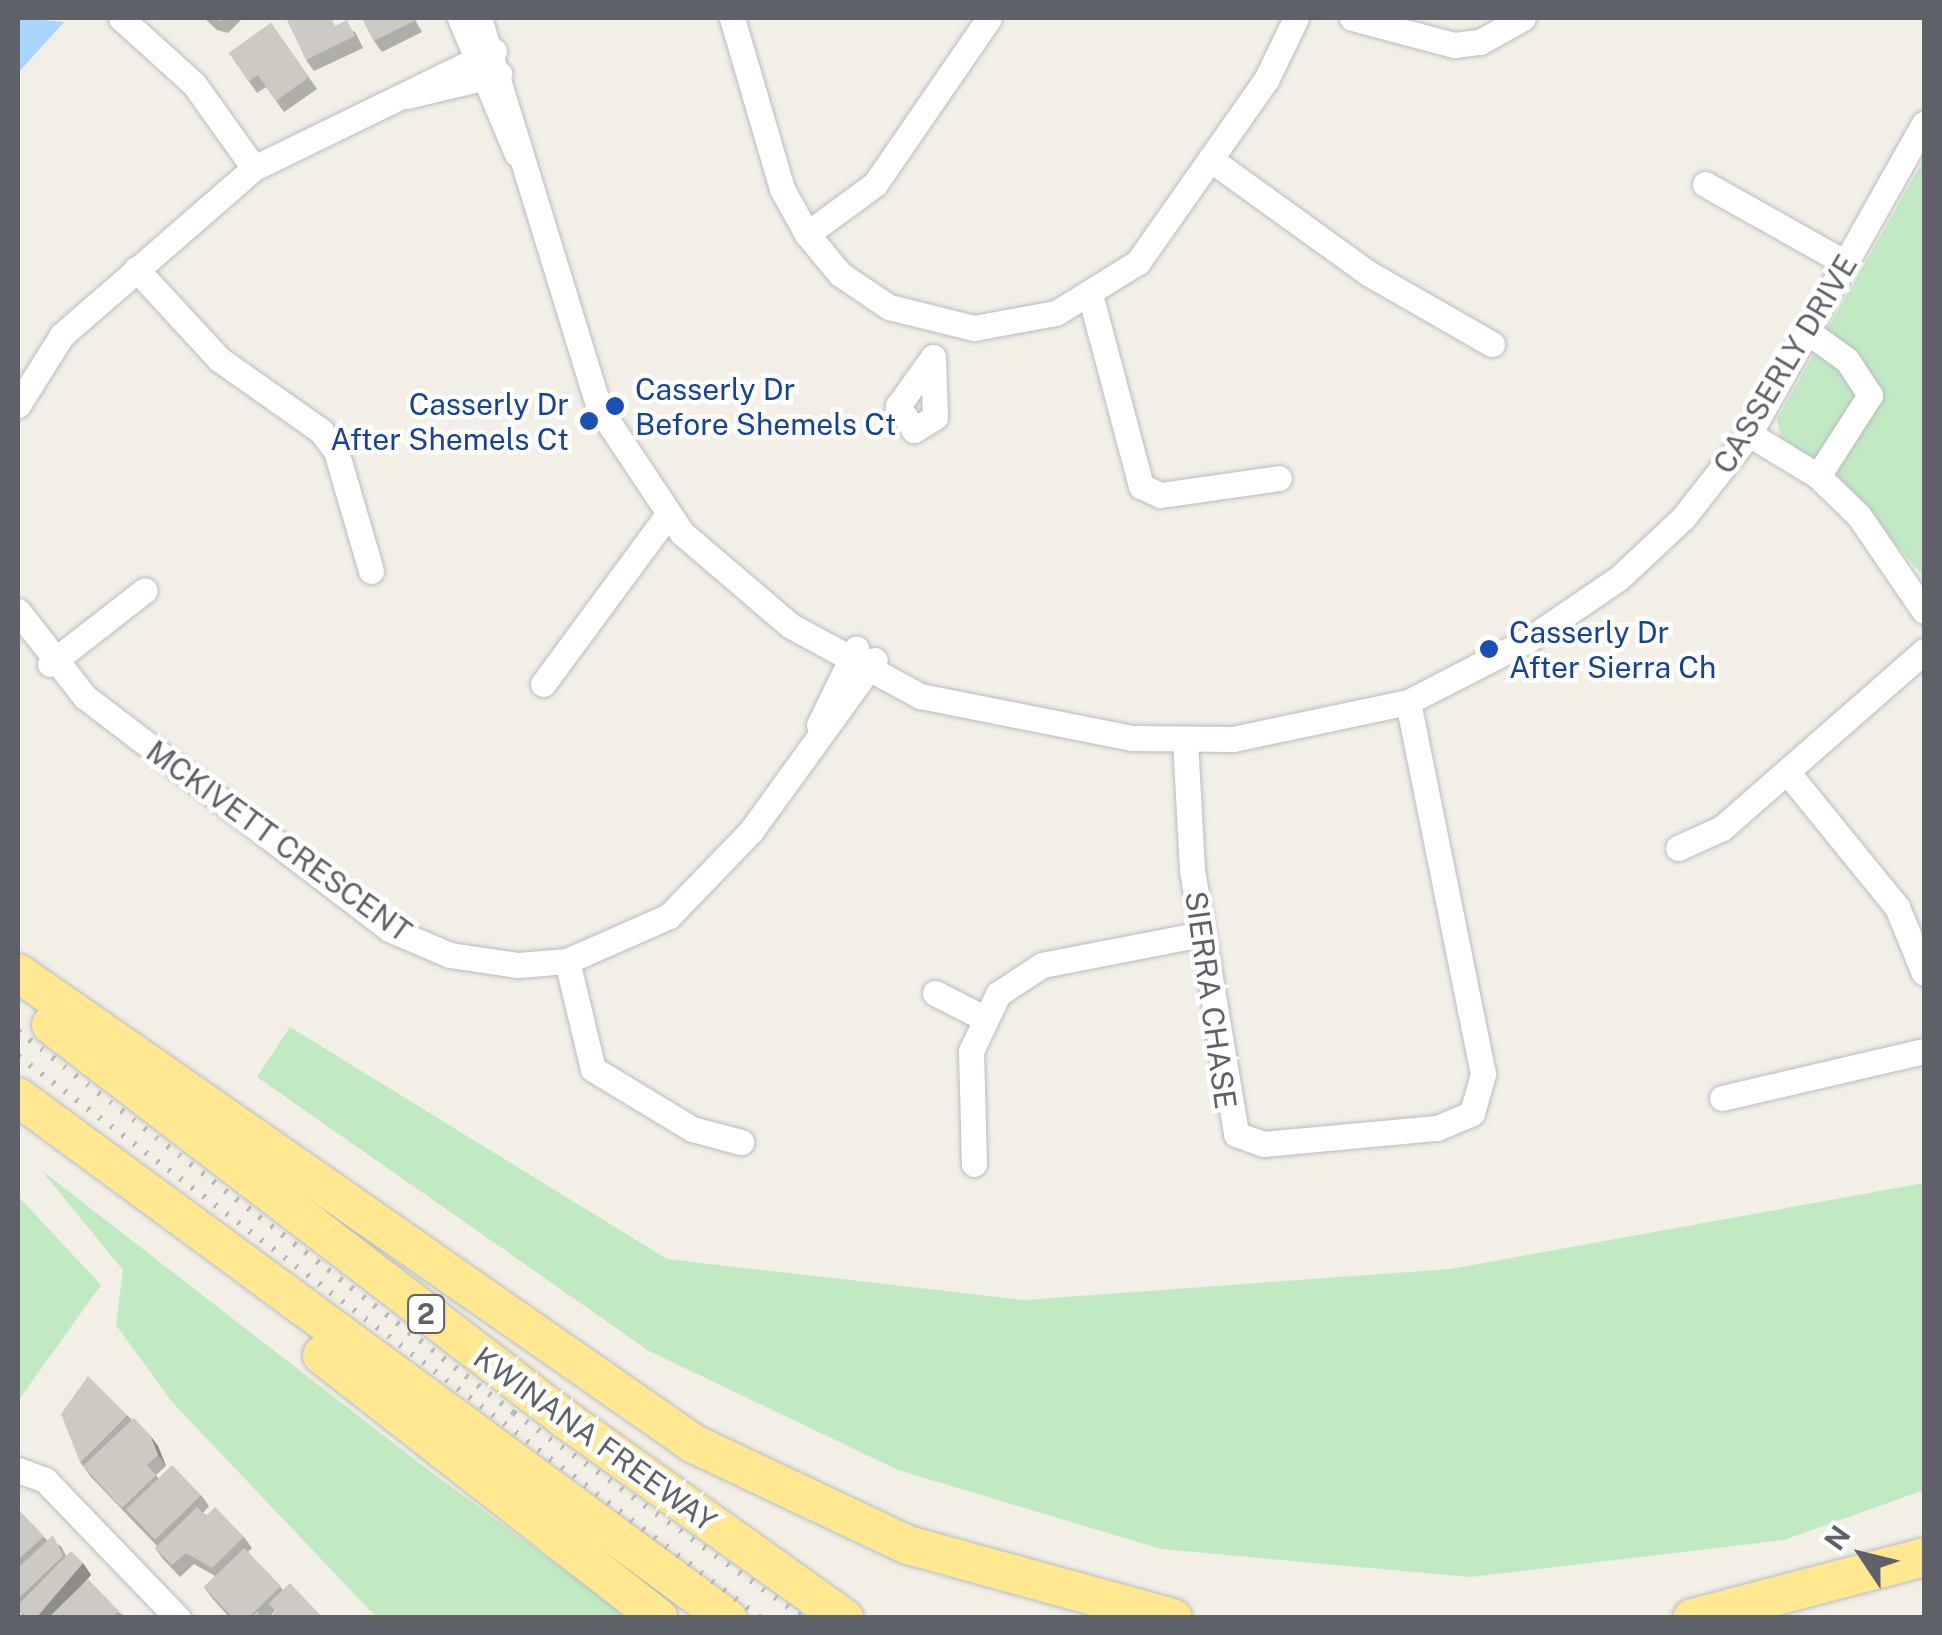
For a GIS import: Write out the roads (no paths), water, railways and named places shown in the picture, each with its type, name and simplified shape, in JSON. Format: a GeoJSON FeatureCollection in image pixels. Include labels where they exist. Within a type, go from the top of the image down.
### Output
{"type":"FeatureCollection","features":[{"type":"Feature","properties":{"kind":"highway"},"geometry":{"type":"LineString","coordinates":[[18,973],[694,1444],[908,1545],[1173,1618]]}},
{"type":"Feature","properties":{"kind":"highway","name":"KWINANA FREEWAY"},"geometry":{"type":"LineString","coordinates":[[18,999],[550,1408],[844,1618]]}},
{"type":"Feature","properties":{"kind":"highway","name":"2"},"geometry":{"type":"LineString","coordinates":[[18,1097],[727,1618]]}},
{"type":"Feature","properties":{"kind":"highway"},"geometry":{"type":"LineString","coordinates":[[18,1106],[658,1618]]}},
{"type":"Feature","properties":{"kind":"highway"},"geometry":{"type":"LineString","coordinates":[[1692,1618],[1924,1556]]}},
{"type":"Feature","properties":{"kind":"street"},"geometry":{"type":"LineString","coordinates":[[121,18],[194,84],[254,168]]}},
{"type":"Feature","properties":{"kind":"street","name":"CASSERLY DRIVE"},"geometry":{"type":"LineString","coordinates":[[460,18],[490,65]]}},
{"type":"Feature","properties":{"kind":"street","name":"CASSERLY DRIVE"},"geometry":{"type":"LineString","coordinates":[[479,18],[490,65],[600,408],[666,516],[720,569],[778,609],[862,661],[938,696],[1054,728],[1185,740],[1408,702],[1528,640],[1619,578],[1683,518],[1749,434],[1924,124]]}},
{"type":"Feature","properties":{"kind":"street"},"geometry":{"type":"LineString","coordinates":[[732,18],[782,189],[808,234],[863,292],[941,324],[1021,322],[1090,298],[1138,262],[1210,160],[1296,18]]}},
{"type":"Feature","properties":{"kind":"street"},"geometry":{"type":"LineString","coordinates":[[808,234],[875,184],[989,18]]}},
{"type":"Feature","properties":{"kind":"street"},"geometry":{"type":"LineString","coordinates":[[1352,18],[1454,45],[1480,42],[1523,18]]}},
{"type":"Feature","properties":{"kind":"street"},"geometry":{"type":"LineString","coordinates":[[18,405],[62,334],[254,168],[407,96],[490,65]]}},
{"type":"Feature","properties":{"kind":"street"},"geometry":{"type":"LineString","coordinates":[[1210,160],[1368,273],[1492,344]]}},
{"type":"Feature","properties":{"kind":"street"},"geometry":{"type":"LineString","coordinates":[[1705,184],[1846,263]]}},
{"type":"Feature","properties":{"kind":"street"},"geometry":{"type":"LineString","coordinates":[[136,269],[219,360],[321,431],[347,482],[371,571]]}},
{"type":"Feature","properties":{"kind":"street"},"geometry":{"type":"LineString","coordinates":[[1090,298],[1141,486],[1160,495],[1279,478]]}},
{"type":"Feature","properties":{"kind":"street"},"geometry":{"type":"LineString","coordinates":[[933,357],[941,324]]}},
{"type":"Feature","properties":{"kind":"street"},"geometry":{"type":"LineString","coordinates":[[1808,332],[1848,360],[1870,395],[1818,476]]}},
{"type":"Feature","properties":{"kind":"street"},"geometry":{"type":"LineString","coordinates":[[1749,434],[1818,476],[1859,516],[1924,611]]}},
{"type":"Feature","properties":{"kind":"street"},"geometry":{"type":"LineString","coordinates":[[544,684],[666,516]]}},
{"type":"Feature","properties":{"kind":"street"},"geometry":{"type":"LineString","coordinates":[[50,664],[145,590]]}},
{"type":"Feature","properties":{"kind":"street","name":"MCKIVETT CRESCENT"},"geometry":{"type":"LineString","coordinates":[[18,612],[50,664],[389,928],[476,961],[567,961],[669,916],[751,831],[807,752],[862,661]]}},
{"type":"Feature","properties":{"kind":"street"},"geometry":{"type":"LineString","coordinates":[[1678,848],[1722,828],[1924,651]]}},
{"type":"Feature","properties":{"kind":"street","name":"SIERRA CHASE"},"geometry":{"type":"LineString","coordinates":[[1185,740],[1201,934],[1236,1134],[1263,1144],[1438,1128],[1472,1113],[1483,1091],[1474,1013],[1408,702]]}},
{"type":"Feature","properties":{"kind":"street"},"geometry":{"type":"LineString","coordinates":[[1788,773],[1897,907],[1924,973]]}},
{"type":"Feature","properties":{"kind":"street"},"geometry":{"type":"LineString","coordinates":[[974,1164],[971,1051],[982,1017],[998,994],[1042,965],[1201,934]]}},
{"type":"Feature","properties":{"kind":"street"},"geometry":{"type":"LineString","coordinates":[[567,961],[593,1070],[692,1130],[741,1142]]}},
{"type":"Feature","properties":{"kind":"street"},"geometry":{"type":"LineString","coordinates":[[935,992],[982,1017]]}},
{"type":"Feature","properties":{"kind":"street"},"geometry":{"type":"LineString","coordinates":[[1722,1098],[1924,1051]]}},
{"type":"Feature","properties":{"kind":"street"},"geometry":{"type":"LineString","coordinates":[[18,1470],[45,1480],[178,1618]]}},
{"type":"Feature","properties":{"kind":"water"},"geometry":{"type":"Polygon","coordinates":[[[18,18],[64,22],[18,73],[18,18]]]}},
{"type":"Feature","properties":{"kind":"railway"},"geometry":{"type":"LineString","coordinates":[[18,1031],[514,1413],[803,1618]]}},
{"type":"Feature","properties":{"kind":"railway"},"geometry":{"type":"LineString","coordinates":[[18,1056],[761,1618]]}},
{"type":"Feature","properties":{"kind":"place","name":"Casserly Dr Before Shemels Ct"},"geometry":{"type":"Point","coordinates":[615,406]}},
{"type":"Feature","properties":{"kind":"place","name":"Casserly Dr After Shemels Ct"},"geometry":{"type":"Point","coordinates":[589,421]}},
{"type":"Feature","properties":{"kind":"place","name":"Casserly Dr After Sierra Ch"},"geometry":{"type":"Point","coordinates":[1489,649]}}]}
